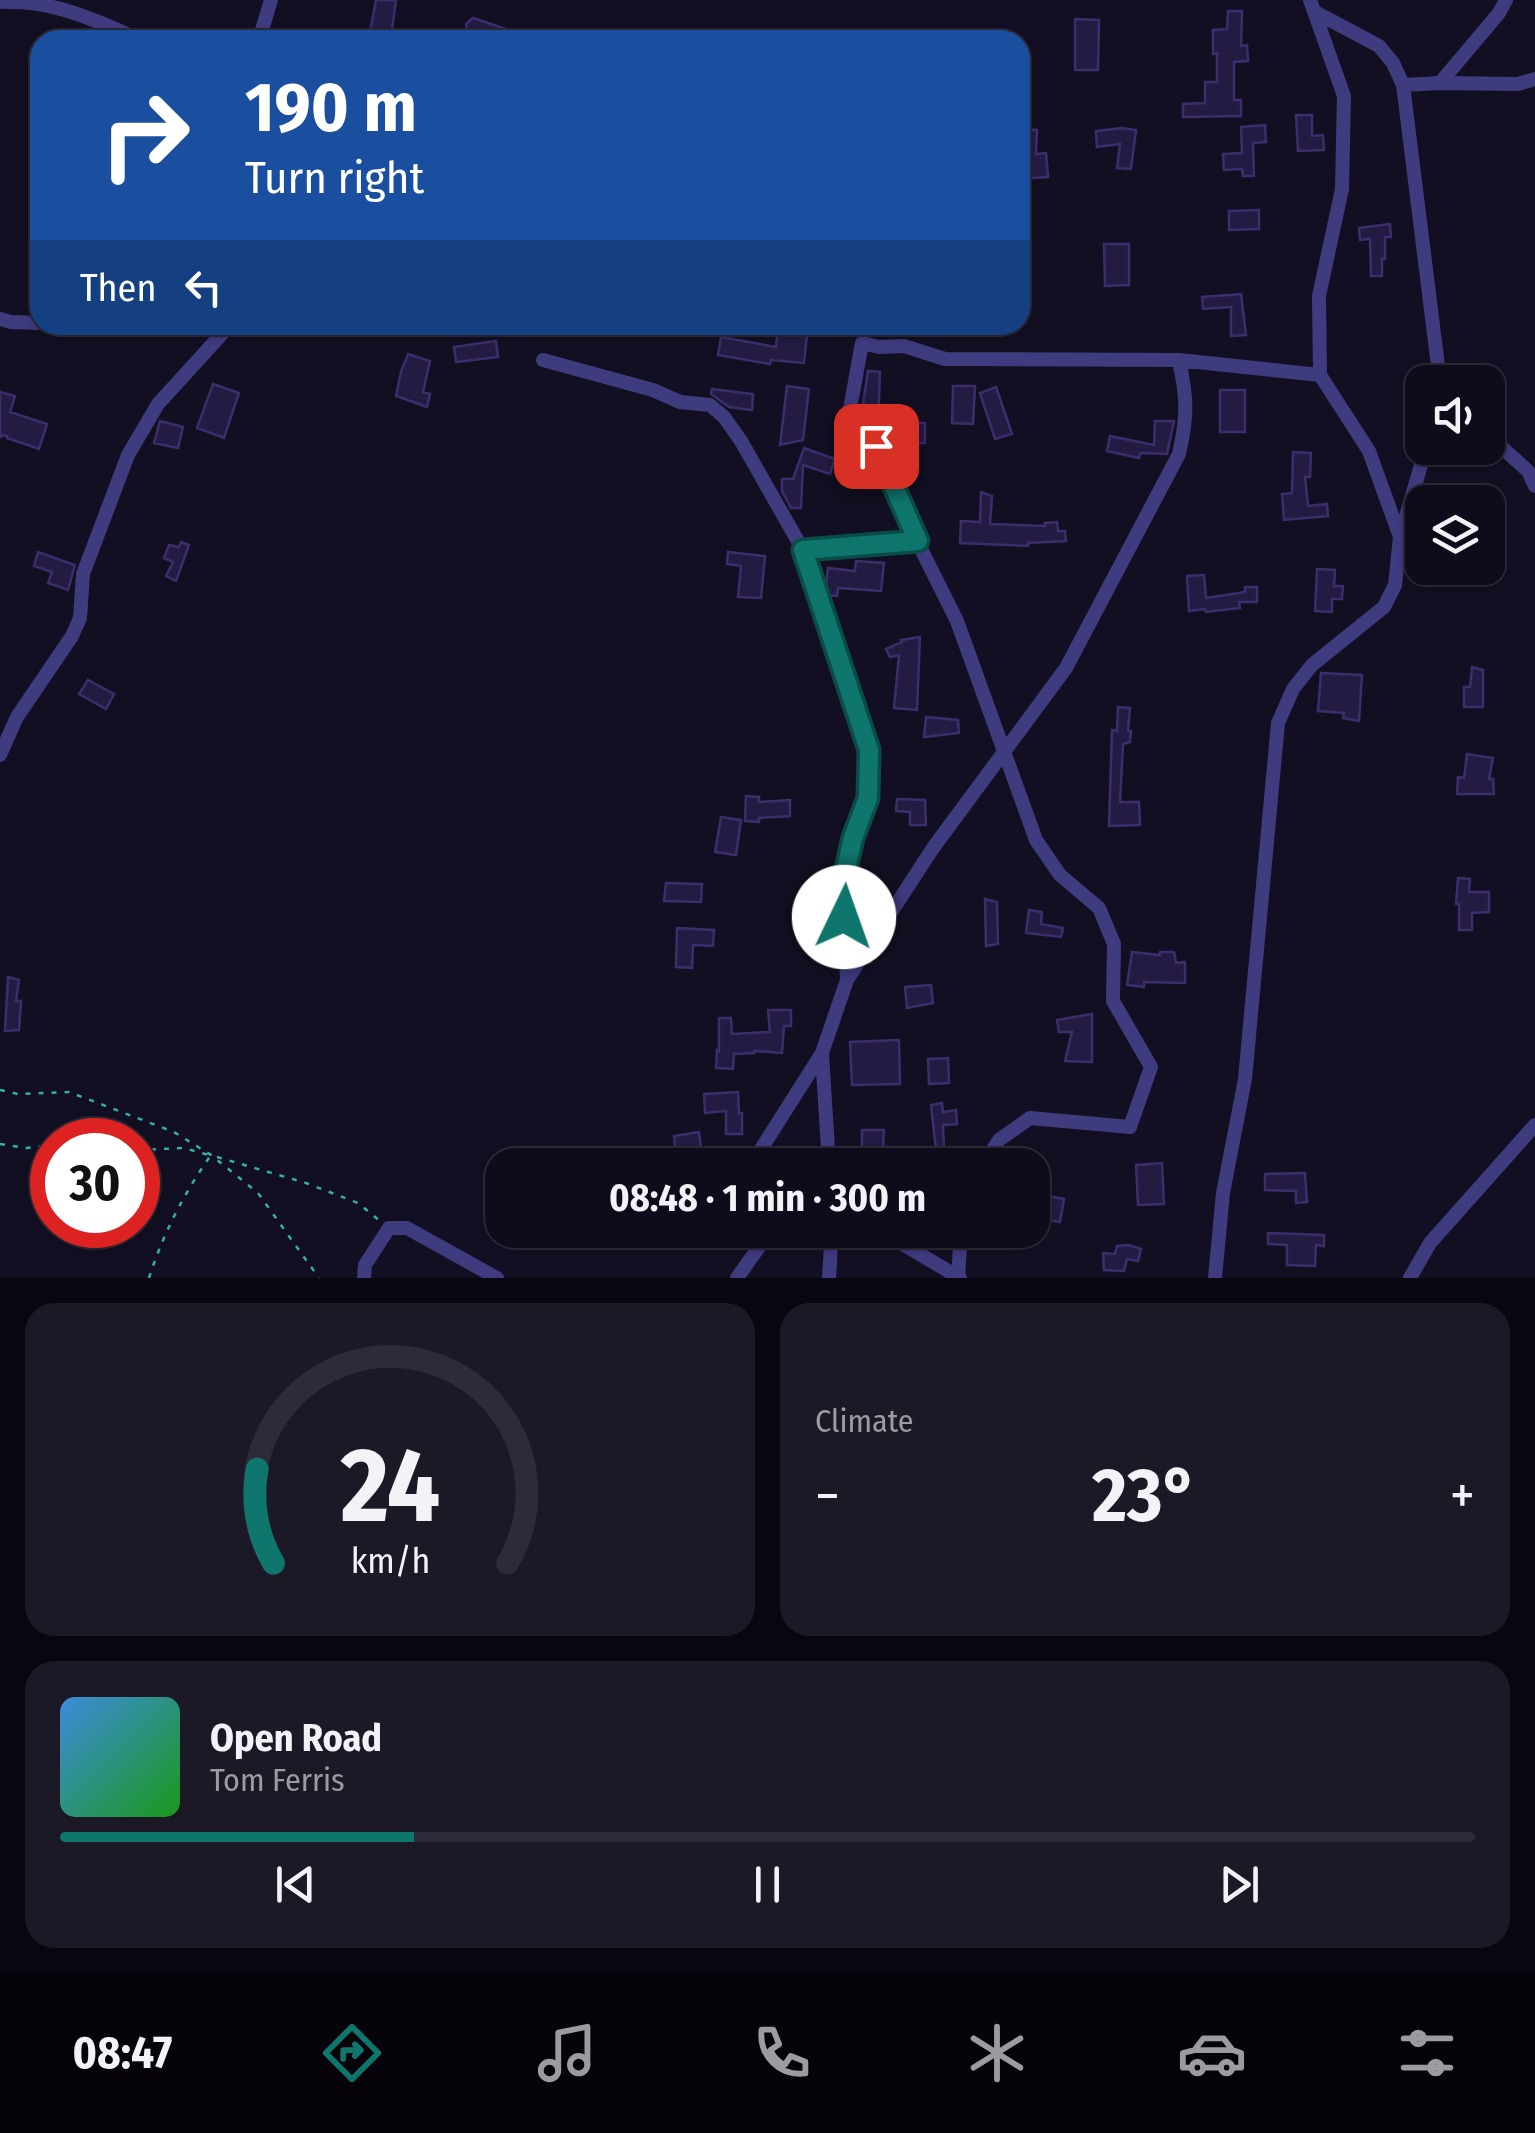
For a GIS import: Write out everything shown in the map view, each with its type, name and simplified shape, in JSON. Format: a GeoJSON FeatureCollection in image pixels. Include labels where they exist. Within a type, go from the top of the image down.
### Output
{"type":"FeatureCollection","features":[{"type":"Feature","properties":{"kind":"street"},"geometry":{"type":"LineString","coordinates":[[261,30],[270,0]]}},
{"type":"Feature","properties":{"kind":"street"},"geometry":{"type":"LineString","coordinates":[[1440,83],[1506,0]]}},
{"type":"Feature","properties":{"kind":"street"},"geometry":{"type":"LineString","coordinates":[[0,2],[28,1],[66,9],[116,30]]}},
{"type":"Feature","properties":{"kind":"street"},"geometry":{"type":"LineString","coordinates":[[1313,6],[1378,46],[1394,63],[1402,85],[1438,365]]}},
{"type":"Feature","properties":{"kind":"street"},"geometry":{"type":"LineString","coordinates":[[1313,6],[1344,96],[1342,189],[1318,296],[1320,375],[1369,451],[1400,536]]}},
{"type":"Feature","properties":{"kind":"street"},"geometry":{"type":"LineString","coordinates":[[1402,85],[1518,84],[1535,79]]}},
{"type":"Feature","properties":{"kind":"street"},"geometry":{"type":"LineString","coordinates":[[0,319],[30,323]]}},
{"type":"Feature","properties":{"kind":"street"},"geometry":{"type":"LineString","coordinates":[[0,755],[17,717],[80,618],[83,574],[128,455],[158,404],[221,335]]}},
{"type":"Feature","properties":{"kind":"street"},"geometry":{"type":"LineString","coordinates":[[994,1148],[1030,1118],[1130,1127],[1151,1068],[1112,1001],[1114,944],[1099,908],[1060,875],[1036,840],[957,621],[876,446],[853,438],[848,420],[862,343],[904,346],[944,359],[1179,360],[1320,375]]}},
{"type":"Feature","properties":{"kind":"street"},"geometry":{"type":"LineString","coordinates":[[542,360],[653,390],[680,402],[710,405],[741,441],[803,550],[869,750],[868,798],[853,838],[842,886],[847,980]]}},
{"type":"Feature","properties":{"kind":"street"},"geometry":{"type":"LineString","coordinates":[[762,1148],[822,1053],[847,980],[933,848],[1066,668],[1179,454],[1187,396],[1179,360]]}},
{"type":"Feature","properties":{"kind":"street"},"geometry":{"type":"LineString","coordinates":[[1505,450],[1528,471],[1535,486]]}},
{"type":"Feature","properties":{"kind":"street"},"geometry":{"type":"LineString","coordinates":[[1215,1278],[1223,1192],[1244,1079],[1278,723],[1293,689],[1312,665],[1384,607],[1395,585],[1400,536],[1421,465]]}},
{"type":"Feature","properties":{"kind":"street"},"geometry":{"type":"LineString","coordinates":[[803,550],[918,541]]}},
{"type":"Feature","properties":{"kind":"street"},"geometry":{"type":"LineString","coordinates":[[822,1053],[828,1148]]}},
{"type":"Feature","properties":{"kind":"street"},"geometry":{"type":"LineString","coordinates":[[1410,1278],[1430,1243],[1535,1126]]}},
{"type":"Feature","properties":{"kind":"street"},"geometry":{"type":"LineString","coordinates":[[364,1278],[365,1265],[389,1228],[408,1228],[497,1278]]}},
{"type":"Feature","properties":{"kind":"street"},"geometry":{"type":"LineString","coordinates":[[737,1278],[758,1248]]}},
{"type":"Feature","properties":{"kind":"street"},"geometry":{"type":"LineString","coordinates":[[830,1278],[831,1248]]}},
{"type":"Feature","properties":{"kind":"street"},"geometry":{"type":"LineString","coordinates":[[909,1248],[959,1278],[960,1248]]}},
{"type":"Feature","properties":{"kind":"path"},"geometry":{"type":"LineString","coordinates":[[0,1090],[18,1094],[69,1092],[174,1132],[258,1193],[319,1278]]}},
{"type":"Feature","properties":{"kind":"path"},"geometry":{"type":"LineString","coordinates":[[0,1144],[30,1148]]}},
{"type":"Feature","properties":{"kind":"path"},"geometry":{"type":"LineString","coordinates":[[160,1149],[184,1148],[306,1183],[358,1203],[389,1228]]}},
{"type":"Feature","properties":{"kind":"path"},"geometry":{"type":"LineString","coordinates":[[149,1278],[189,1186],[211,1156]]}},
{"type":"Feature","properties":{"kind":"building"},"geometry":{"type":"Polygon","coordinates":[[[376,0],[396,0],[392,30],[370,30],[376,0]]]}},
{"type":"Feature","properties":{"kind":"building"},"geometry":{"type":"Polygon","coordinates":[[[1228,11],[1242,11],[1241,46],[1247,45],[1248,61],[1234,62],[1234,100],[1241,100],[1241,116],[1183,117],[1183,104],[1205,103],[1205,82],[1217,82],[1213,30],[1227,29],[1228,11]]]}},
{"type":"Feature","properties":{"kind":"building"},"geometry":{"type":"Polygon","coordinates":[[[473,18],[509,30],[468,30],[466,24],[473,18]]]}},
{"type":"Feature","properties":{"kind":"building"},"geometry":{"type":"Polygon","coordinates":[[[1075,19],[1099,20],[1098,70],[1075,70],[1075,19]]]}},
{"type":"Feature","properties":{"kind":"building"},"geometry":{"type":"Polygon","coordinates":[[[1296,115],[1312,115],[1312,136],[1323,135],[1324,150],[1298,151],[1296,115]]]}},
{"type":"Feature","properties":{"kind":"building"},"geometry":{"type":"Polygon","coordinates":[[[1265,125],[1266,142],[1253,143],[1254,176],[1243,176],[1242,169],[1224,170],[1223,154],[1242,153],[1241,127],[1265,125]]]}},
{"type":"Feature","properties":{"kind":"building"},"geometry":{"type":"Polygon","coordinates":[[[1030,130],[1037,130],[1036,154],[1046,153],[1048,177],[1030,178],[1030,130]]]}},
{"type":"Feature","properties":{"kind":"building"},"geometry":{"type":"Polygon","coordinates":[[[1136,130],[1131,169],[1117,168],[1120,144],[1097,147],[1096,131],[1136,130]]]}},
{"type":"Feature","properties":{"kind":"building"},"geometry":{"type":"Polygon","coordinates":[[[1259,210],[1259,229],[1229,230],[1229,211],[1259,210]]]}},
{"type":"Feature","properties":{"kind":"building"},"geometry":{"type":"Polygon","coordinates":[[[1390,224],[1382,276],[1371,276],[1370,239],[1360,240],[1359,228],[1390,224]]]}},
{"type":"Feature","properties":{"kind":"building"},"geometry":{"type":"Polygon","coordinates":[[[1104,244],[1129,244],[1129,285],[1105,286],[1104,244]]]}},
{"type":"Feature","properties":{"kind":"building"},"geometry":{"type":"Polygon","coordinates":[[[1241,294],[1246,335],[1231,336],[1231,307],[1203,309],[1202,297],[1241,294]]]}},
{"type":"Feature","properties":{"kind":"building"},"geometry":{"type":"Polygon","coordinates":[[[777,335],[807,335],[804,363],[771,360],[770,364],[718,355],[721,337],[776,347],[777,335]]]}},
{"type":"Feature","properties":{"kind":"building"},"geometry":{"type":"Polygon","coordinates":[[[496,341],[498,357],[456,362],[454,347],[496,341]]]}},
{"type":"Feature","properties":{"kind":"building"},"geometry":{"type":"Polygon","coordinates":[[[408,354],[430,361],[423,392],[430,394],[427,407],[396,396],[408,354]]]}},
{"type":"Feature","properties":{"kind":"building"},"geometry":{"type":"Polygon","coordinates":[[[868,371],[880,372],[878,427],[861,427],[860,423],[868,371]]]}},
{"type":"Feature","properties":{"kind":"building"},"geometry":{"type":"Polygon","coordinates":[[[213,384],[239,393],[224,438],[197,428],[213,384]]]}},
{"type":"Feature","properties":{"kind":"building"},"geometry":{"type":"Polygon","coordinates":[[[787,386],[809,389],[803,440],[780,445],[787,386]]]}},
{"type":"Feature","properties":{"kind":"building"},"geometry":{"type":"Polygon","coordinates":[[[953,386],[975,386],[973,424],[952,423],[953,386]]]}},
{"type":"Feature","properties":{"kind":"building"},"geometry":{"type":"Polygon","coordinates":[[[996,387],[1012,434],[995,439],[980,393],[996,387]]]}},
{"type":"Feature","properties":{"kind":"building"},"geometry":{"type":"Polygon","coordinates":[[[712,389],[753,394],[752,410],[729,407],[711,394],[712,389]]]}},
{"type":"Feature","properties":{"kind":"building"},"geometry":{"type":"Polygon","coordinates":[[[1220,390],[1245,390],[1245,432],[1220,432],[1220,390]]]}},
{"type":"Feature","properties":{"kind":"building"},"geometry":{"type":"Polygon","coordinates":[[[0,392],[15,396],[10,412],[47,424],[39,449],[4,435],[0,437],[0,392]]]}},
{"type":"Feature","properties":{"kind":"building"},"geometry":{"type":"Polygon","coordinates":[[[160,421],[183,427],[178,448],[154,443],[160,421]]]}},
{"type":"Feature","properties":{"kind":"building"},"geometry":{"type":"Polygon","coordinates":[[[1155,421],[1174,421],[1167,454],[1140,453],[1139,458],[1107,451],[1110,436],[1154,445],[1155,421]]]}},
{"type":"Feature","properties":{"kind":"building"},"geometry":{"type":"Polygon","coordinates":[[[901,423],[925,423],[925,443],[901,444],[901,423]]]}},
{"type":"Feature","properties":{"kind":"building"},"geometry":{"type":"Polygon","coordinates":[[[804,448],[835,459],[830,474],[803,465],[801,508],[791,508],[782,491],[782,479],[793,479],[804,448]]]}},
{"type":"Feature","properties":{"kind":"building"},"geometry":{"type":"Polygon","coordinates":[[[1293,452],[1311,453],[1310,477],[1305,477],[1308,506],[1327,504],[1328,516],[1284,520],[1282,494],[1292,493],[1293,452]]]}},
{"type":"Feature","properties":{"kind":"building"},"geometry":{"type":"Polygon","coordinates":[[[981,492],[992,496],[990,524],[1045,526],[1057,522],[1058,531],[1065,531],[1066,541],[1028,546],[960,543],[961,521],[980,522],[981,492]]]}},
{"type":"Feature","properties":{"kind":"building"},"geometry":{"type":"Polygon","coordinates":[[[181,542],[189,545],[176,581],[166,576],[173,562],[164,558],[169,545],[179,547],[181,542]]]}},
{"type":"Feature","properties":{"kind":"building"},"geometry":{"type":"Polygon","coordinates":[[[38,552],[75,565],[68,590],[48,583],[52,572],[34,566],[38,552]]]}},
{"type":"Feature","properties":{"kind":"building"},"geometry":{"type":"Polygon","coordinates":[[[728,552],[765,556],[761,598],[738,597],[741,566],[727,564],[728,552]]]}},
{"type":"Feature","properties":{"kind":"building"},"geometry":{"type":"Polygon","coordinates":[[[856,561],[884,563],[881,591],[838,588],[837,596],[829,595],[828,568],[855,571],[856,561]]]}},
{"type":"Feature","properties":{"kind":"building"},"geometry":{"type":"Polygon","coordinates":[[[1317,569],[1335,570],[1334,586],[1343,586],[1342,599],[1332,599],[1332,612],[1315,611],[1317,569]]]}},
{"type":"Feature","properties":{"kind":"building"},"geometry":{"type":"Polygon","coordinates":[[[1204,575],[1206,598],[1257,587],[1257,602],[1239,602],[1240,608],[1189,611],[1187,576],[1204,575]]]}},
{"type":"Feature","properties":{"kind":"building"},"geometry":{"type":"Polygon","coordinates":[[[920,637],[917,710],[894,708],[899,655],[890,657],[886,649],[901,640],[920,637]]]}},
{"type":"Feature","properties":{"kind":"building"},"geometry":{"type":"Polygon","coordinates":[[[1472,667],[1483,670],[1483,707],[1464,707],[1464,687],[1470,687],[1472,667]]]}},
{"type":"Feature","properties":{"kind":"building"},"geometry":{"type":"Polygon","coordinates":[[[1321,673],[1362,675],[1359,721],[1343,718],[1344,713],[1318,711],[1321,673]]]}},
{"type":"Feature","properties":{"kind":"building"},"geometry":{"type":"Polygon","coordinates":[[[88,680],[114,694],[106,709],[79,694],[88,680]]]}},
{"type":"Feature","properties":{"kind":"building"},"geometry":{"type":"Polygon","coordinates":[[[1118,707],[1130,708],[1131,731],[1130,742],[1123,744],[1120,802],[1139,802],[1140,825],[1109,826],[1112,730],[1117,731],[1118,707]]]}},
{"type":"Feature","properties":{"kind":"building"},"geometry":{"type":"Polygon","coordinates":[[[926,717],[958,720],[959,733],[924,737],[926,717]]]}},
{"type":"Feature","properties":{"kind":"building"},"geometry":{"type":"Polygon","coordinates":[[[1467,754],[1493,758],[1489,779],[1493,779],[1494,794],[1457,794],[1458,777],[1464,778],[1467,754]]]}},
{"type":"Feature","properties":{"kind":"building"},"geometry":{"type":"Polygon","coordinates":[[[746,796],[759,797],[759,802],[790,800],[790,816],[745,821],[746,796]]]}},
{"type":"Feature","properties":{"kind":"building"},"geometry":{"type":"Polygon","coordinates":[[[897,799],[925,800],[926,825],[910,825],[910,812],[896,811],[897,799]]]}},
{"type":"Feature","properties":{"kind":"building"},"geometry":{"type":"Polygon","coordinates":[[[721,817],[741,820],[736,855],[715,852],[721,817]]]}},
{"type":"Feature","properties":{"kind":"building"},"geometry":{"type":"Polygon","coordinates":[[[1458,878],[1470,879],[1469,892],[1489,892],[1489,912],[1472,913],[1472,930],[1459,930],[1458,878]]]}},
{"type":"Feature","properties":{"kind":"building"},"geometry":{"type":"Polygon","coordinates":[[[666,883],[702,884],[701,902],[664,901],[666,883]]]}},
{"type":"Feature","properties":{"kind":"building"},"geometry":{"type":"Polygon","coordinates":[[[985,899],[997,902],[998,944],[986,946],[985,899]]]}},
{"type":"Feature","properties":{"kind":"building"},"geometry":{"type":"Polygon","coordinates":[[[1029,910],[1042,912],[1041,924],[1063,928],[1061,937],[1026,933],[1029,910]]]}},
{"type":"Feature","properties":{"kind":"building"},"geometry":{"type":"Polygon","coordinates":[[[677,928],[714,930],[713,946],[693,945],[692,968],[676,967],[677,928]]]}},
{"type":"Feature","properties":{"kind":"building"},"geometry":{"type":"Polygon","coordinates":[[[1132,952],[1174,952],[1176,963],[1185,962],[1185,983],[1127,985],[1132,952]]]}},
{"type":"Feature","properties":{"kind":"building"},"geometry":{"type":"Polygon","coordinates":[[[8,977],[19,980],[19,1030],[5,1031],[8,977]]]}},
{"type":"Feature","properties":{"kind":"building"},"geometry":{"type":"Polygon","coordinates":[[[931,985],[933,1003],[907,1008],[905,987],[931,985]]]}},
{"type":"Feature","properties":{"kind":"building"},"geometry":{"type":"Polygon","coordinates":[[[768,1010],[791,1010],[791,1026],[784,1026],[782,1053],[734,1054],[733,1069],[716,1068],[719,1018],[731,1018],[732,1034],[770,1032],[768,1010]]]}},
{"type":"Feature","properties":{"kind":"building"},"geometry":{"type":"Polygon","coordinates":[[[1092,1014],[1092,1062],[1065,1061],[1072,1032],[1059,1032],[1057,1020],[1092,1014]]]}},
{"type":"Feature","properties":{"kind":"building"},"geometry":{"type":"Polygon","coordinates":[[[899,1040],[900,1084],[852,1085],[850,1042],[899,1040]]]}},
{"type":"Feature","properties":{"kind":"building"},"geometry":{"type":"Polygon","coordinates":[[[948,1058],[949,1083],[929,1084],[928,1059],[948,1058]]]}},
{"type":"Feature","properties":{"kind":"building"},"geometry":{"type":"Polygon","coordinates":[[[738,1092],[742,1134],[726,1134],[726,1111],[705,1113],[704,1094],[738,1092]]]}},
{"type":"Feature","properties":{"kind":"building"},"geometry":{"type":"Polygon","coordinates":[[[942,1103],[943,1112],[956,1110],[957,1124],[943,1125],[944,1148],[936,1148],[931,1105],[942,1103]]]}},
{"type":"Feature","properties":{"kind":"building"},"geometry":{"type":"Polygon","coordinates":[[[862,1130],[884,1130],[883,1147],[892,1147],[892,1148],[862,1148],[862,1130]]]}},
{"type":"Feature","properties":{"kind":"building"},"geometry":{"type":"Polygon","coordinates":[[[699,1132],[701,1148],[675,1148],[674,1136],[699,1132]]]}},
{"type":"Feature","properties":{"kind":"building"},"geometry":{"type":"Polygon","coordinates":[[[1162,1163],[1164,1204],[1138,1205],[1136,1165],[1162,1163]]]}},
{"type":"Feature","properties":{"kind":"building"},"geometry":{"type":"Polygon","coordinates":[[[1305,1173],[1307,1202],[1296,1203],[1296,1191],[1265,1190],[1265,1174],[1305,1173]]]}},
{"type":"Feature","properties":{"kind":"building"},"geometry":{"type":"Polygon","coordinates":[[[1050,1196],[1064,1199],[1060,1222],[1050,1221],[1050,1196]]]}},
{"type":"Feature","properties":{"kind":"building"},"geometry":{"type":"Polygon","coordinates":[[[1268,1233],[1324,1235],[1324,1246],[1316,1245],[1315,1266],[1287,1265],[1287,1245],[1268,1244],[1268,1233]]]}},
{"type":"Feature","properties":{"kind":"building"},"geometry":{"type":"Polygon","coordinates":[[[1117,1246],[1141,1249],[1138,1261],[1127,1259],[1124,1271],[1104,1270],[1103,1253],[1115,1254],[1117,1246]]]}},
{"type":"Feature","properties":{"kind":"route"},"geometry":{"type":"LineString","coordinates":[[844,917],[842,886],[853,838],[868,798],[869,750],[803,550],[918,541],[876,446]]}}]}
